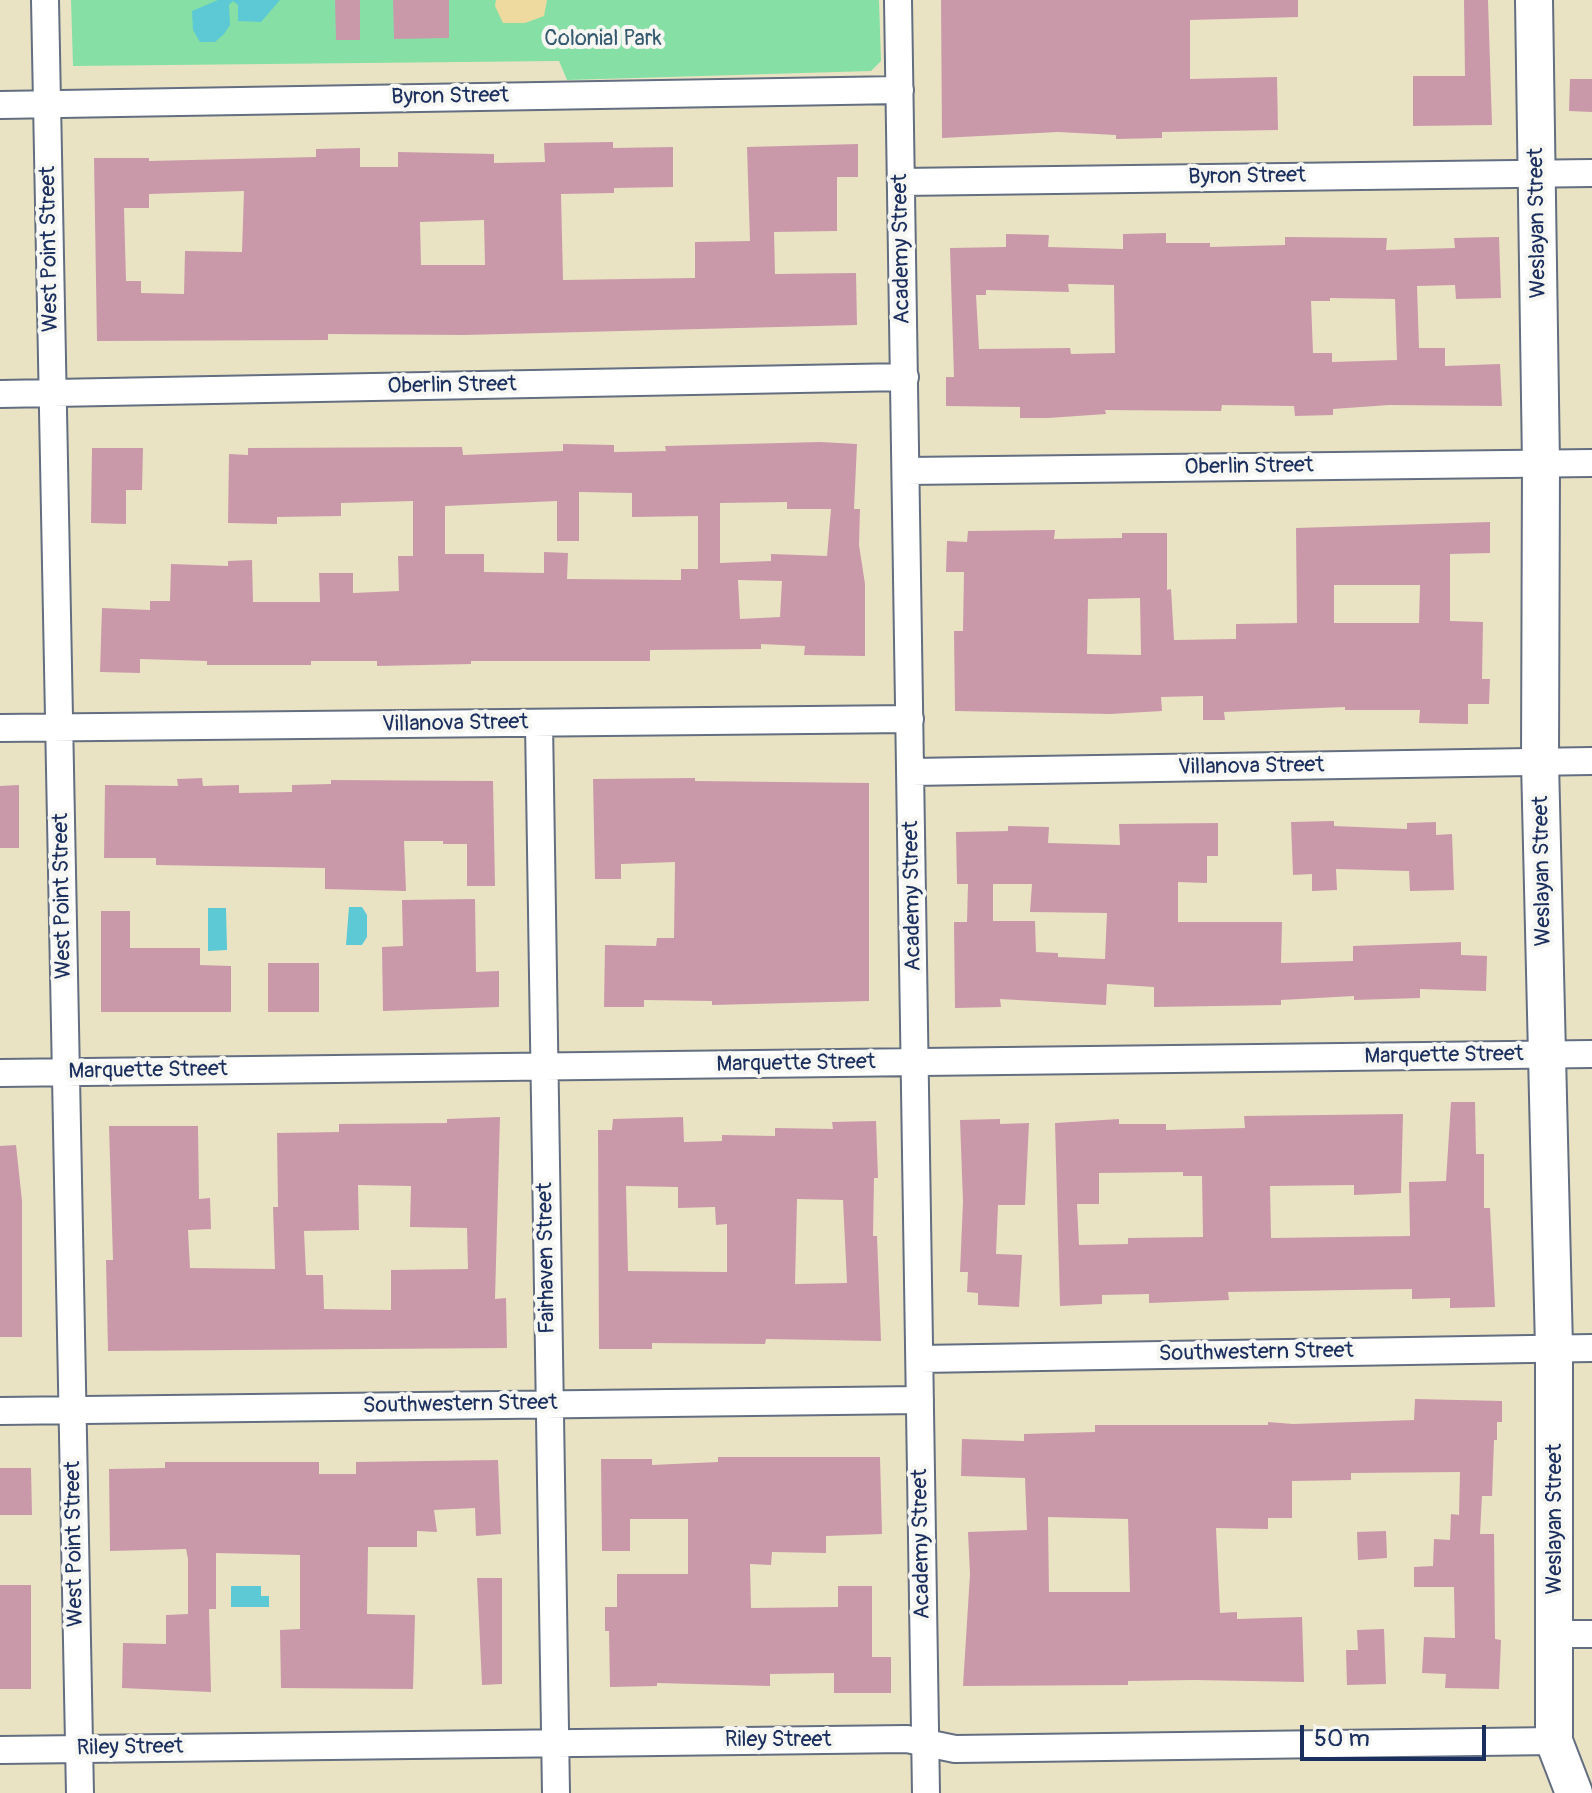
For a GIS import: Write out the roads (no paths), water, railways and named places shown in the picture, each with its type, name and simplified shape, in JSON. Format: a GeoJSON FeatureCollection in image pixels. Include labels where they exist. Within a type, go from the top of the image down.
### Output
{"type":"FeatureCollection","features":[{"type":"Feature","properties":{"kind":"main road","name":"Weslayan Street"},"geometry":{"type":"LineString","coordinates":[[1534,0],[1541,464],[1540,762],[1554,1348],[1554,1741]]}},
{"type":"Feature","properties":{"kind":"main road"},"geometry":{"type":"LineString","coordinates":[[1554,1741],[1574,1793]]}},
{"type":"Feature","properties":{"kind":"street","name":"West Point Street"},"geometry":{"type":"LineString","coordinates":[[45,0],[80,1793]]}},
{"type":"Feature","properties":{"kind":"street","name":"Academy Street"},"geometry":{"type":"LineString","coordinates":[[898,0],[926,1793]]}},
{"type":"Feature","properties":{"kind":"street","name":"Byron Street"},"geometry":{"type":"LineString","coordinates":[[0,105],[900,90]]}},
{"type":"Feature","properties":{"kind":"street","name":"Byron Street"},"geometry":{"type":"LineString","coordinates":[[901,182],[1592,173]]}},
{"type":"Feature","properties":{"kind":"street","name":"Oberlin Street"},"geometry":{"type":"LineString","coordinates":[[0,394],[905,377]]}},
{"type":"Feature","properties":{"kind":"street","name":"Oberlin Street"},"geometry":{"type":"LineString","coordinates":[[906,471],[1592,463]]}},
{"type":"Feature","properties":{"kind":"street","name":"Villanova Street"},"geometry":{"type":"LineString","coordinates":[[0,728],[910,719]]}},
{"type":"Feature","properties":{"kind":"street","name":"Fairhaven Street"},"geometry":{"type":"LineString","coordinates":[[539,723],[556,1793]]}},
{"type":"Feature","properties":{"kind":"street","name":"Villanova Street"},"geometry":{"type":"LineString","coordinates":[[911,772],[1592,761]]}},
{"type":"Feature","properties":{"kind":"street","name":"Marquette Street"},"geometry":{"type":"LineString","coordinates":[[0,1073],[1592,1054]]}},
{"type":"Feature","properties":{"kind":"street","name":"Southwestern Street"},"geometry":{"type":"LineString","coordinates":[[920,1359],[1592,1348]]}},
{"type":"Feature","properties":{"kind":"street","name":"Southwestern Street"},"geometry":{"type":"LineString","coordinates":[[0,1411],[920,1400]]}},
{"type":"Feature","properties":{"kind":"street"},"geometry":{"type":"LineString","coordinates":[[1555,1634],[1592,1634]]}},
{"type":"Feature","properties":{"kind":"street","name":"Riley Street"},"geometry":{"type":"LineString","coordinates":[[0,1750],[907,1739],[925,1745],[977,1749],[1554,1741]]}},
{"type":"Feature","properties":{"kind":"water"},"geometry":{"type":"Polygon","coordinates":[[[218,0],[280,0],[261,22],[238,21],[238,5],[233,1],[229,5],[230,25],[224,34],[215,42],[200,42],[193,30],[192,11],[218,0]]]}},
{"type":"Feature","properties":{"kind":"water"},"geometry":{"type":"Polygon","coordinates":[[[349,907],[362,907],[367,915],[367,937],[362,945],[346,945],[349,907]]]}},
{"type":"Feature","properties":{"kind":"water"},"geometry":{"type":"Polygon","coordinates":[[[208,908],[226,908],[227,950],[208,951],[208,908]]]}},
{"type":"Feature","properties":{"kind":"water"},"geometry":{"type":"Polygon","coordinates":[[[231,1586],[261,1586],[261,1596],[269,1596],[269,1607],[231,1607],[231,1586]]]}},
{"type":"Feature","properties":{"kind":"park label","name":"Colonial Park"},"geometry":{"type":"Point","coordinates":[603,39]}}]}
